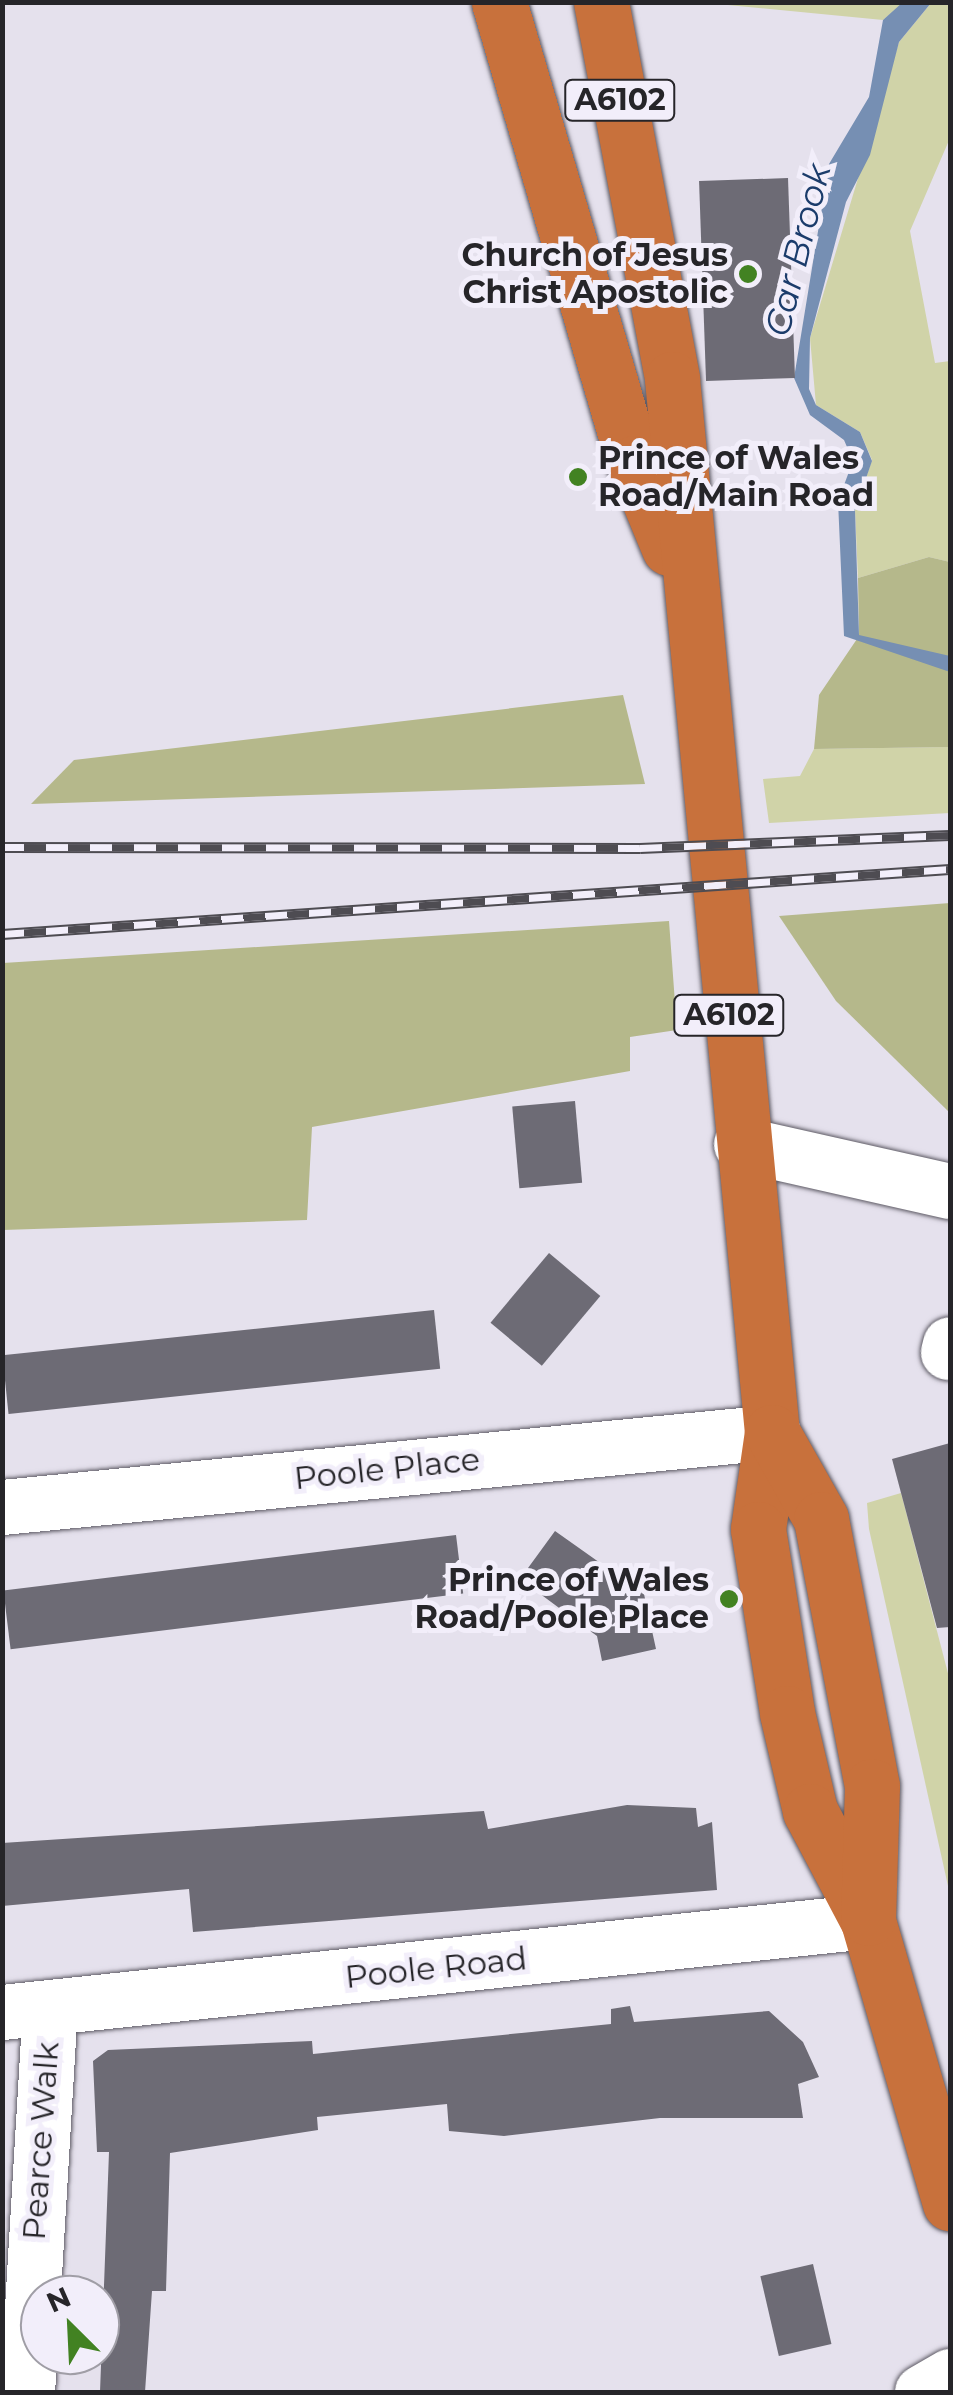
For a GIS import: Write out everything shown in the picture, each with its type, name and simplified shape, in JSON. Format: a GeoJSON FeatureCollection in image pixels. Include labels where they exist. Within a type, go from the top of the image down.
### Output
{"type":"FeatureCollection","features":[{"type":"Feature","properties":{"kind":"highway","name":"A6102"},"geometry":{"type":"LineString","coordinates":[[499,2],[634,462],[690,597]]}},
{"type":"Feature","properties":{"kind":"highway","name":"A6102"},"geometry":{"type":"LineString","coordinates":[[601,2],[672,379],[772,1432],[758,1529],[786,1713],[810,1811],[868,1921],[940,2131],[950,2203]]}},
{"type":"Feature","properties":{"kind":"street"},"geometry":{"type":"LineString","coordinates":[[742,1144],[950,1192]]}},
{"type":"Feature","properties":{"kind":"street","name":"Poole Place"},"geometry":{"type":"LineString","coordinates":[[2,1508],[772,1432]]}},
{"type":"Feature","properties":{"kind":"street","name":"Poole Road"},"geometry":{"type":"LineString","coordinates":[[26,2010],[868,1921]]}},
{"type":"Feature","properties":{"kind":"street","name":"Pearce Walk"},"geometry":{"type":"LineString","coordinates":[[26,2010],[15,2334],[27,2392]]}},
{"type":"Feature","properties":{"kind":"street"},"geometry":{"type":"LineString","coordinates":[[922,2392],[950,2376]]}},
{"type":"Feature","properties":{"kind":"green space"},"geometry":{"type":"Polygon","coordinates":[[[707,3],[903,3],[883,20],[707,3]]]}},
{"type":"Feature","properties":{"kind":"green space"},"geometry":{"type":"Polygon","coordinates":[[[931,3],[950,3],[950,138],[910,231],[935,363],[950,361],[950,562],[929,557],[858,578],[855,510],[872,460],[860,432],[816,405],[810,338],[899,42],[931,3]]]}},
{"type":"Feature","properties":{"kind":"green space"},"geometry":{"type":"Polygon","coordinates":[[[929,557],[950,562],[950,747],[814,749],[819,695],[859,636],[858,578],[929,557]]]}},
{"type":"Feature","properties":{"kind":"green space"},"geometry":{"type":"Polygon","coordinates":[[[623,695],[645,784],[31,804],[74,760],[623,695]]]}},
{"type":"Feature","properties":{"kind":"green space"},"geometry":{"type":"Polygon","coordinates":[[[950,747],[950,813],[769,823],[763,779],[800,776],[814,749],[950,747]]]}},
{"type":"Feature","properties":{"kind":"green space"},"geometry":{"type":"Polygon","coordinates":[[[950,903],[950,1113],[836,1001],[779,916],[950,903]]]}},
{"type":"Feature","properties":{"kind":"green space"},"geometry":{"type":"Polygon","coordinates":[[[669,921],[677,1030],[630,1037],[630,1071],[312,1127],[307,1220],[3,1230],[3,963],[669,921]]]}},
{"type":"Feature","properties":{"kind":"green space"},"geometry":{"type":"Polygon","coordinates":[[[901,1493],[950,1681],[950,1895],[869,1529],[867,1503],[901,1493]]]}},
{"type":"Feature","properties":{"kind":"water"},"geometry":{"type":"Polygon","coordinates":[[[903,2],[931,3],[899,42],[870,155],[846,202],[810,338],[809,389],[816,405],[860,432],[872,461],[855,510],[859,635],[950,656],[950,672],[844,636],[838,501],[853,461],[844,440],[810,415],[794,378],[829,164],[869,97],[883,20],[903,2]]]}},
{"type":"Feature","properties":{"kind":"building","name":"Church of Jesus Christ Apostolic"},"geometry":{"type":"Polygon","coordinates":[[[788,178],[795,378],[706,381],[699,181],[788,178]]]}},
{"type":"Feature","properties":{"kind":"building"},"geometry":{"type":"Polygon","coordinates":[[[575,1101],[582,1183],[519,1188],[512,1106],[575,1101]]]}},
{"type":"Feature","properties":{"kind":"building"},"geometry":{"type":"Polygon","coordinates":[[[549,1253],[600,1296],[542,1366],[491,1323],[549,1253]]]}},
{"type":"Feature","properties":{"kind":"building"},"geometry":{"type":"Polygon","coordinates":[[[434,1310],[440,1369],[9,1414],[2,1355],[434,1310]]]}},
{"type":"Feature","properties":{"kind":"building"},"geometry":{"type":"Polygon","coordinates":[[[950,1443],[950,1627],[937,1628],[892,1459],[950,1443]]]}},
{"type":"Feature","properties":{"kind":"building"},"geometry":{"type":"Polygon","coordinates":[[[555,1531],[644,1594],[656,1649],[602,1661],[597,1636],[520,1579],[555,1531]]]}},
{"type":"Feature","properties":{"kind":"building"},"geometry":{"type":"Polygon","coordinates":[[[456,1535],[463,1594],[11,1649],[3,1591],[456,1535]]]}},
{"type":"Feature","properties":{"kind":"building"},"geometry":{"type":"Polygon","coordinates":[[[627,1805],[696,1808],[698,1827],[712,1822],[717,1890],[193,1932],[189,1889],[2,1906],[2,1843],[484,1811],[488,1829],[627,1805]]]}},
{"type":"Feature","properties":{"kind":"building"},"geometry":{"type":"Polygon","coordinates":[[[630,2006],[634,2022],[769,2011],[803,2042],[819,2077],[798,2084],[803,2118],[660,2118],[504,2136],[449,2131],[447,2104],[317,2117],[318,2130],[170,2153],[166,2291],[152,2291],[145,2392],[100,2392],[101,2375],[120,2375],[120,2275],[104,2275],[109,2152],[97,2152],[93,2061],[108,2050],[312,2041],[313,2054],[611,2024],[611,2009],[630,2006]]]}},
{"type":"Feature","properties":{"kind":"building"},"geometry":{"type":"Polygon","coordinates":[[[813,2264],[831,2344],[779,2356],[760,2276],[813,2264]]]}},
{"type":"Feature","properties":{"kind":"railway"},"geometry":{"type":"LineString","coordinates":[[2,847],[640,848],[950,835]]}},
{"type":"Feature","properties":{"kind":"railway"},"geometry":{"type":"LineString","coordinates":[[2,934],[950,869]]}},
{"type":"Feature","properties":{"kind":"place","name":"Church of Jesus Christ Apostolic"},"geometry":{"type":"Point","coordinates":[748,274]}},
{"type":"Feature","properties":{"kind":"place","name":"Prince of Wales Road/Main Road"},"geometry":{"type":"Point","coordinates":[578,477]}},
{"type":"Feature","properties":{"kind":"place","name":"Prince of Wales Road/Poole Place"},"geometry":{"type":"Point","coordinates":[729,1599]}},
{"type":"Feature","properties":{"kind":"water label","name":"Car Brook"},"geometry":{"type":"Point","coordinates":[798,250]}}]}
